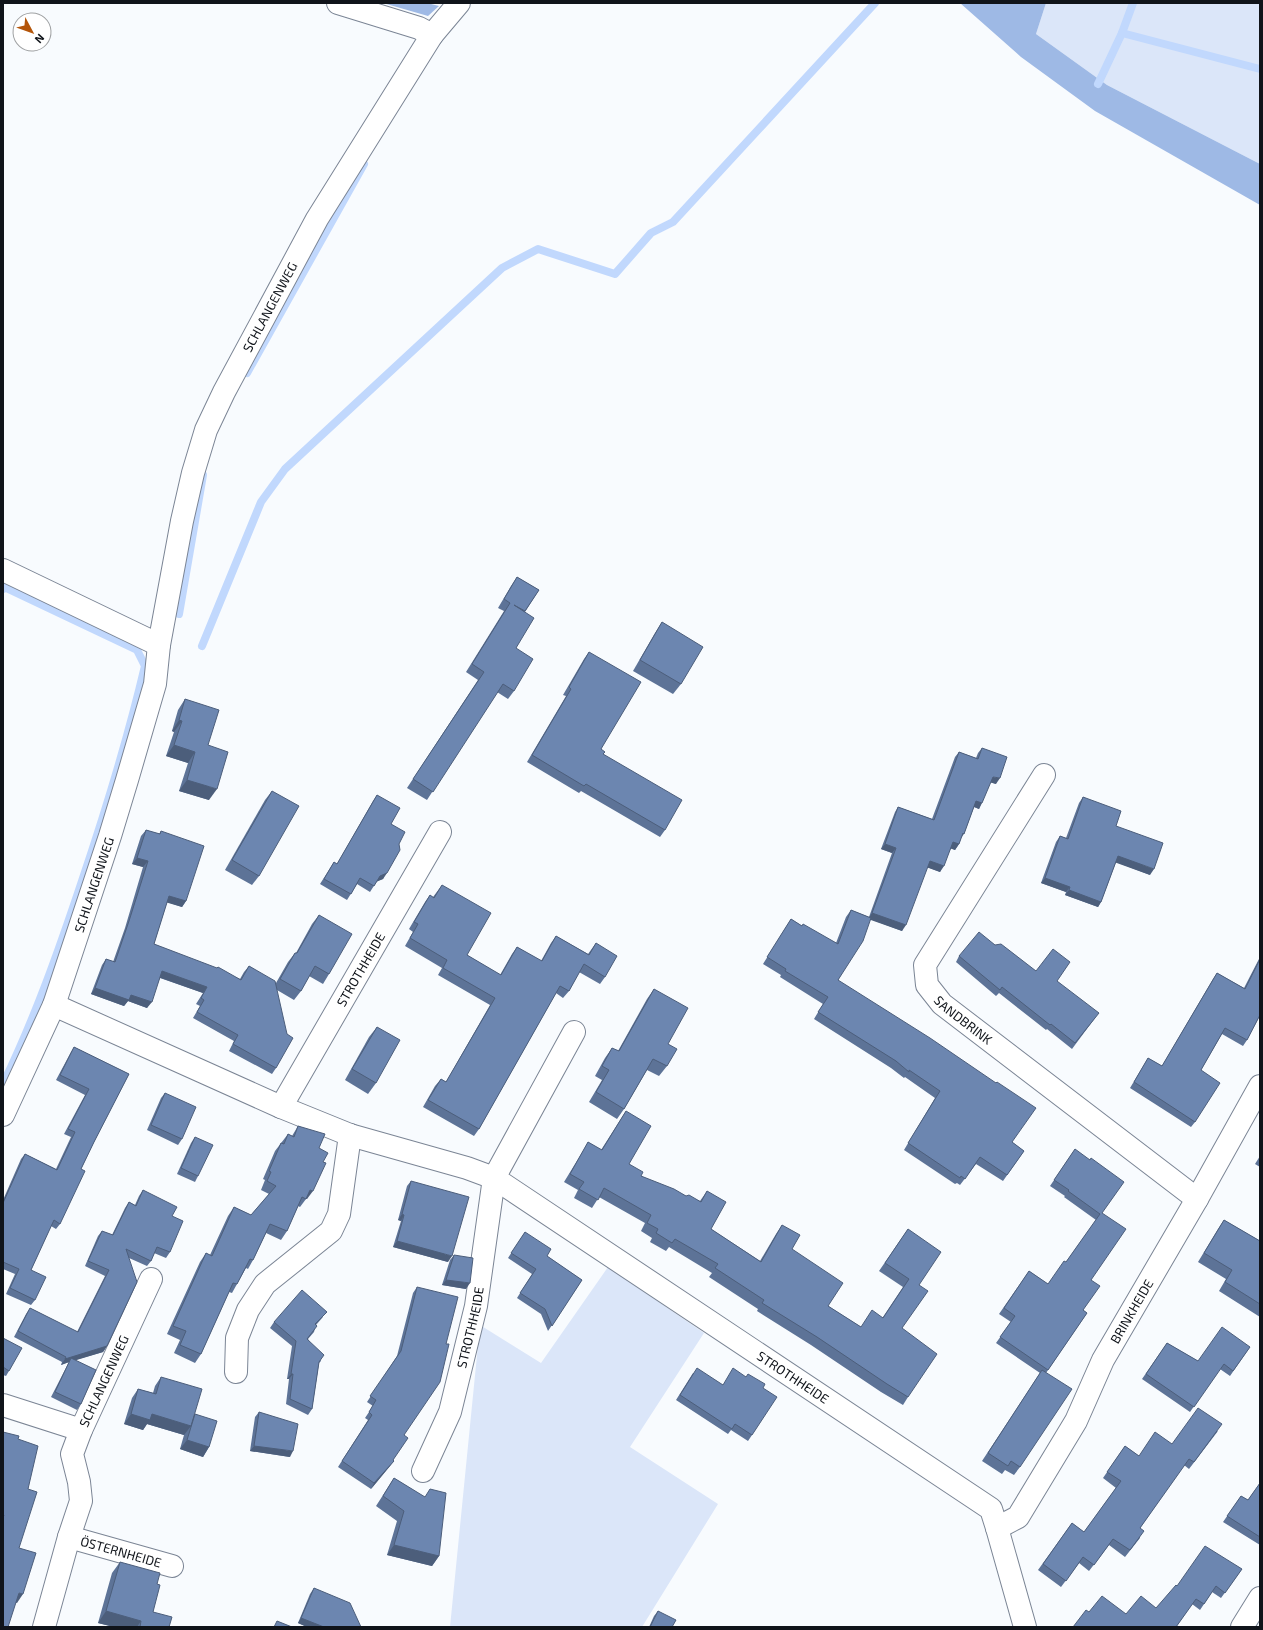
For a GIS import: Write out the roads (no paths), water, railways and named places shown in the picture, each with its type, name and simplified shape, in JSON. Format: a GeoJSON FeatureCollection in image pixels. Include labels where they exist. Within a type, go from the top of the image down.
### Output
{"type":"FeatureCollection","features":[{"type":"Feature","properties":{"kind":"street"},"geometry":{"type":"LineString","coordinates":[[338,3],[419,28],[432,35]]}},
{"type":"Feature","properties":{"kind":"street","name":"SCHLANGENWEG"},"geometry":{"type":"LineString","coordinates":[[3,1115],[54,1005],[110,836],[151,698],[155,684],[160,645],[193,473],[206,430],[224,392],[317,219],[432,35],[459,3]]}},
{"type":"Feature","properties":{"kind":"street"},"geometry":{"type":"LineString","coordinates":[[3,570],[160,645]]}},
{"type":"Feature","properties":{"kind":"street","name":"SANDBRINK"},"geometry":{"type":"LineString","coordinates":[[1044,775],[925,965],[927,985],[942,1004],[1197,1199]]}},
{"type":"Feature","properties":{"kind":"street","name":"STROTHHEIDE"},"geometry":{"type":"LineString","coordinates":[[281,1107],[440,832]]}},
{"type":"Feature","properties":{"kind":"street","name":"STROTHHEIDE"},"geometry":{"type":"LineString","coordinates":[[54,1005],[281,1107],[350,1134],[467,1168],[494,1178],[990,1509],[997,1528],[1024,1627]]}},
{"type":"Feature","properties":{"kind":"street","name":"STROTHHEIDE"},"geometry":{"type":"LineString","coordinates":[[423,1471],[450,1412],[476,1306],[494,1178],[574,1032]]}},
{"type":"Feature","properties":{"kind":"street","name":"BRINKHEIDE"},"geometry":{"type":"LineString","coordinates":[[997,1528],[1018,1517],[1076,1421],[1103,1360],[1197,1199],[1260,1086]]}},
{"type":"Feature","properties":{"kind":"street"},"geometry":{"type":"LineString","coordinates":[[236,1372],[238,1338],[248,1310],[256,1297],[265,1284],[331,1231],[339,1214],[350,1134]]}},
{"type":"Feature","properties":{"kind":"street","name":"SCHLANGENWEG"},"geometry":{"type":"LineString","coordinates":[[3,1404],[81,1430],[151,1279]]}},
{"type":"Feature","properties":{"kind":"street","name":"ÖSTERNHEIDE"},"geometry":{"type":"LineString","coordinates":[[44,1627],[69,1537],[81,1501],[79,1482],[72,1454],[81,1430]]}},
{"type":"Feature","properties":{"kind":"street","name":"ÖSTERNHEIDE"},"geometry":{"type":"LineString","coordinates":[[69,1537],[172,1566]]}},
{"type":"Feature","properties":{"kind":"street"},"geometry":{"type":"LineString","coordinates":[[1242,1627],[1260,1598]]}},
{"type":"Feature","properties":{"kind":"waterway"},"geometry":{"type":"LineString","coordinates":[[202,646],[261,502],[285,469],[502,268],[538,249],[615,274],[651,233],[673,222],[875,3]]}},
{"type":"Feature","properties":{"kind":"waterway"},"geometry":{"type":"LineString","coordinates":[[1098,84],[1122,33],[1133,3]]}},
{"type":"Feature","properties":{"kind":"waterway"},"geometry":{"type":"LineString","coordinates":[[1122,33],[1260,69]]}},
{"type":"Feature","properties":{"kind":"waterway"},"geometry":{"type":"LineString","coordinates":[[247,373],[364,164]]}},
{"type":"Feature","properties":{"kind":"waterway"},"geometry":{"type":"LineString","coordinates":[[179,614],[203,475]]}},
{"type":"Feature","properties":{"kind":"waterway"},"geometry":{"type":"LineString","coordinates":[[3,589],[4,587],[137,650],[145,666],[100,828],[36,1009],[3,1084]]}}]}
